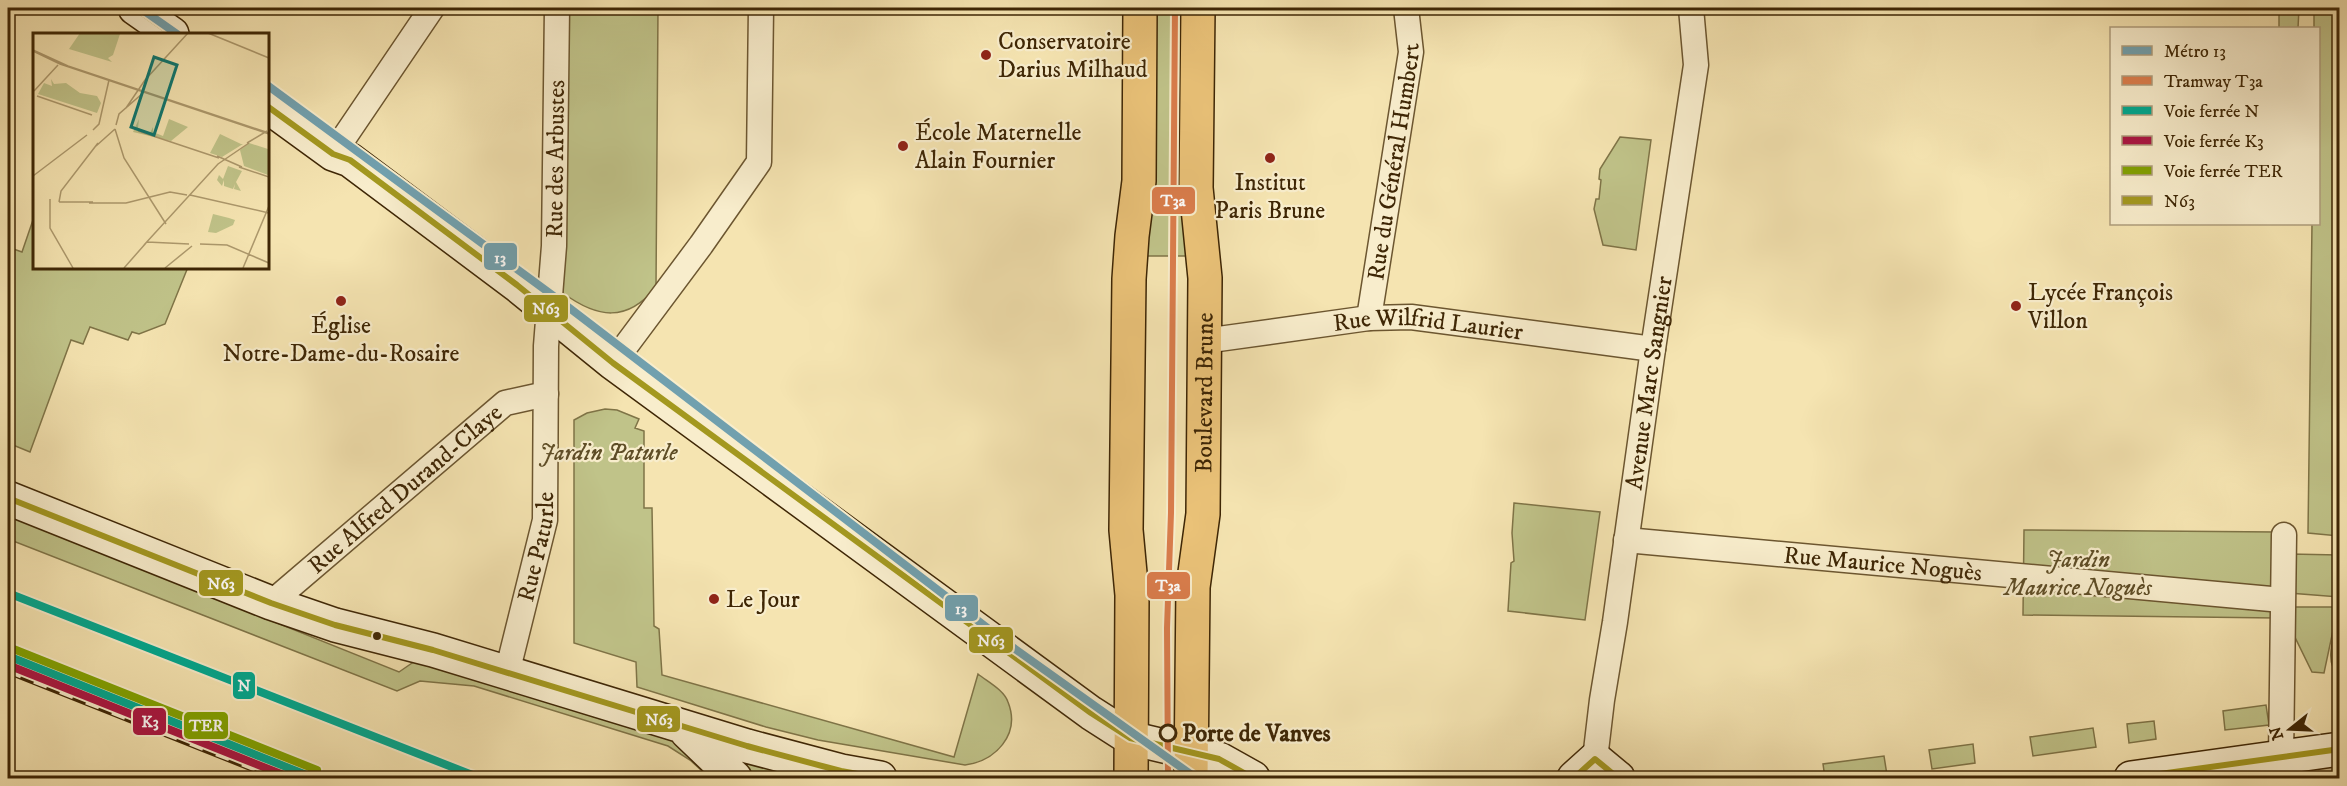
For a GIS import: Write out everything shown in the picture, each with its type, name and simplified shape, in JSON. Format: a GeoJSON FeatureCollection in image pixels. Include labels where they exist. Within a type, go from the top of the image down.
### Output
{"type":"FeatureCollection","features":[{"type":"Feature","properties":{"kind":"main road"},"geometry":{"type":"LineString","coordinates":[[1131,778],[1132,595],[1126,530],[1129,279],[1132,236],[1140,181],[1140,8]]}},
{"type":"Feature","properties":{"kind":"main road","name":"Boulevard Brune"},"geometry":{"type":"LineString","coordinates":[[1191,765],[1193,587],[1203,514],[1205,278],[1196,188],[1198,8]]}},
{"type":"Feature","properties":{"kind":"street"},"geometry":{"type":"LineString","coordinates":[[135,8],[171,33]]}},
{"type":"Feature","properties":{"kind":"street"},"geometry":{"type":"LineString","coordinates":[[333,154],[432,8]]}},
{"type":"Feature","properties":{"kind":"street","name":"Rue des Arbustes"},"geometry":{"type":"LineString","coordinates":[[549,310],[554,246],[557,8]]}},
{"type":"Feature","properties":{"kind":"street"},"geometry":{"type":"LineString","coordinates":[[613,363],[701,245],[759,162],[761,8]]}},
{"type":"Feature","properties":{"kind":"street","name":"Rue du Général Humbert"},"geometry":{"type":"LineString","coordinates":[[1369,318],[1411,52],[1406,8]]}},
{"type":"Feature","properties":{"kind":"street","name":"Avenue Marc Sangnier"},"geometry":{"type":"LineString","coordinates":[[1596,772],[1602,700],[1696,64],[1691,8]]}},
{"type":"Feature","properties":{"kind":"street"},"geometry":{"type":"LineString","coordinates":[[268,107],[333,154],[350,160],[549,310],[613,363],[1091,713],[1130,738],[1191,765],[1219,759],[1253,778]]}},
{"type":"Feature","properties":{"kind":"street","name":"Rue Paturle"},"geometry":{"type":"LineString","coordinates":[[507,673],[545,520],[546,346],[549,310]]}},
{"type":"Feature","properties":{"kind":"street","name":"Rue Wilfrid Laurier"},"geometry":{"type":"LineString","coordinates":[[1204,341],[1369,318],[1411,317],[1653,349]]}},
{"type":"Feature","properties":{"kind":"street","name":"Rue Alfred Durand-Claye"},"geometry":{"type":"LineString","coordinates":[[271,603],[505,403],[546,394]]}},
{"type":"Feature","properties":{"kind":"street"},"geometry":{"type":"LineString","coordinates":[[8,498],[271,603],[335,625],[433,650],[684,728],[841,771],[880,778]]}},
{"type":"Feature","properties":{"kind":"street"},"geometry":{"type":"LineString","coordinates":[[2281,758],[2284,535]]}},
{"type":"Feature","properties":{"kind":"street","name":"Rue Maurice Noguès"},"geometry":{"type":"LineString","coordinates":[[1626,540],[2282,600]]}},
{"type":"Feature","properties":{"kind":"street"},"geometry":{"type":"LineString","coordinates":[[684,728],[735,778]]}},
{"type":"Feature","properties":{"kind":"street"},"geometry":{"type":"LineString","coordinates":[[2131,778],[2340,749]]}},
{"type":"Feature","properties":{"kind":"green space"},"geometry":{"type":"Polygon","coordinates":[[[569,8],[658,8],[656,287],[634,307],[611,313],[588,308],[563,293],[569,8]]]}},
{"type":"Feature","properties":{"kind":"green space"},"geometry":{"type":"Polygon","coordinates":[[[1152,8],[1187,8],[1192,256],[1142,256],[1152,8]]]}},
{"type":"Feature","properties":{"kind":"green space"},"geometry":{"type":"Polygon","coordinates":[[[2279,8],[2299,8],[2298,27],[2279,27],[2279,8]]]}},
{"type":"Feature","properties":{"kind":"green space"},"geometry":{"type":"Polygon","coordinates":[[[2314,8],[2340,8],[2340,348],[2337,348],[2337,407],[2340,407],[2339,536],[2308,533],[2312,225],[2320,225],[2320,27],[2314,27],[2314,8]]]}},
{"type":"Feature","properties":{"kind":"green space"},"geometry":{"type":"Polygon","coordinates":[[[1620,137],[1651,140],[1636,250],[1603,245],[1594,209],[1596,199],[1599,199],[1600,169],[1620,137]]]}},
{"type":"Feature","properties":{"kind":"green space"},"geometry":{"type":"Polygon","coordinates":[[[33,220],[33,268],[188,268],[165,324],[139,334],[132,332],[128,340],[90,327],[83,344],[71,340],[30,452],[8,443],[8,247],[22,252],[33,220]]]}},
{"type":"Feature","properties":{"kind":"green space","name":"Jardin Paturle"},"geometry":{"type":"Polygon","coordinates":[[[605,409],[617,410],[639,419],[635,428],[644,431],[644,508],[652,508],[654,626],[659,629],[662,675],[954,757],[978,674],[999,690],[1008,702],[1011,725],[1003,744],[986,758],[965,765],[818,740],[766,727],[637,687],[636,662],[574,643],[574,420],[587,413],[605,409]]]}},
{"type":"Feature","properties":{"kind":"green space"},"geometry":{"type":"Polygon","coordinates":[[[1514,503],[1600,512],[1585,620],[1508,611],[1511,563],[1514,561],[1512,533],[1514,503]]]}},
{"type":"Feature","properties":{"kind":"green space"},"geometry":{"type":"Polygon","coordinates":[[[8,515],[399,672],[415,661],[671,738],[721,778],[710,778],[690,760],[668,746],[474,686],[420,681],[397,691],[8,539],[8,515]]]}},
{"type":"Feature","properties":{"kind":"green space","name":"Jardin Maurice Noguès"},"geometry":{"type":"Polygon","coordinates":[[[2024,530],[2276,532],[2276,618],[2023,615],[2024,530]]]}},
{"type":"Feature","properties":{"kind":"green space"},"geometry":{"type":"Polygon","coordinates":[[[2290,554],[2339,555],[2339,597],[2289,593],[2290,554]]]}},
{"type":"Feature","properties":{"kind":"green space"},"geometry":{"type":"Polygon","coordinates":[[[2289,607],[2338,607],[2324,673],[2312,672],[2288,623],[2289,607]]]}},
{"type":"Feature","properties":{"kind":"green space"},"geometry":{"type":"Polygon","coordinates":[[[2339,613],[2340,675],[2331,662],[2333,638],[2339,613]]]}},
{"type":"Feature","properties":{"kind":"green space"},"geometry":{"type":"Polygon","coordinates":[[[2266,705],[2269,725],[2225,730],[2223,711],[2266,705]]]}},
{"type":"Feature","properties":{"kind":"green space"},"geometry":{"type":"Polygon","coordinates":[[[2154,721],[2156,739],[2129,743],[2127,724],[2154,721]]]}},
{"type":"Feature","properties":{"kind":"green space"},"geometry":{"type":"Polygon","coordinates":[[[2093,728],[2096,747],[2033,756],[2030,737],[2093,728]]]}},
{"type":"Feature","properties":{"kind":"green space"},"geometry":{"type":"Polygon","coordinates":[[[1973,744],[1975,763],[1932,769],[1929,750],[1973,744]]]}},
{"type":"Feature","properties":{"kind":"green space"},"geometry":{"type":"Polygon","coordinates":[[[1884,756],[1887,775],[1825,778],[1823,764],[1884,756]]]}},
{"type":"Feature","properties":{"kind":"green space"},"geometry":{"type":"Polygon","coordinates":[[[736,757],[815,778],[745,778],[736,757]]]}},
{"type":"Feature","properties":{"kind":"tunnel"},"geometry":{"type":"LineString","coordinates":[[2333,778],[2340,740]]}},
{"type":"Feature","properties":{"kind":"railway"},"geometry":{"type":"LineString","coordinates":[[8,671],[277,778]]}},
{"type":"Feature","properties":{"kind":"metro line","name":"13"},"geometry":{"type":"LineString","coordinates":[[140,8],[176,33]]}},
{"type":"Feature","properties":{"kind":"metro line","name":"13"},"geometry":{"type":"LineString","coordinates":[[268,86],[559,300],[1011,646],[1196,778]]}},
{"type":"Feature","properties":{"kind":"tram line","name":"T3a"},"geometry":{"type":"LineString","coordinates":[[1168,778],[1167,628],[1171,513],[1175,8]]}},
{"type":"Feature","properties":{"kind":"rail line","name":"N"},"geometry":{"type":"LineString","coordinates":[[8,593],[480,778]]}},
{"type":"Feature","properties":{"kind":"rail line","name":"TER"},"geometry":{"type":"LineString","coordinates":[[11,648],[317,770]]}},
{"type":"Feature","properties":{"kind":"rail line","name":"N"},"geometry":{"type":"LineString","coordinates":[[8,656],[314,778]]}},
{"type":"Feature","properties":{"kind":"rail line","name":"K3"},"geometry":{"type":"LineString","coordinates":[[8,665],[291,778]]}},
{"type":"Feature","properties":{"kind":"transit line","name":"N63"},"geometry":{"type":"LineString","coordinates":[[135,8],[171,33]]}},
{"type":"Feature","properties":{"kind":"transit line","name":"N63"},"geometry":{"type":"LineString","coordinates":[[268,107],[333,154],[350,160],[517,285],[613,363],[1091,713],[1130,738],[1219,759],[1253,778]]}},
{"type":"Feature","properties":{"kind":"transit line","name":"N63"},"geometry":{"type":"LineString","coordinates":[[8,498],[271,603],[335,625],[433,650],[747,746],[841,771],[880,778]]}},
{"type":"Feature","properties":{"kind":"transit line","name":"N63"},"geometry":{"type":"LineString","coordinates":[[2131,778],[2340,749]]}},
{"type":"Feature","properties":{"kind":"transit line","name":"N63"},"geometry":{"type":"LineString","coordinates":[[1574,778],[1595,759],[1618,778]]}},
{"type":"Feature","properties":{"kind":"place","name":"Conservatoire Darius Milhaud"},"geometry":{"type":"Point","coordinates":[986,55]}},
{"type":"Feature","properties":{"kind":"place","name":"École Maternelle Alain Fournier"},"geometry":{"type":"Point","coordinates":[903,146]}},
{"type":"Feature","properties":{"kind":"place","name":"Institut Paris Brune"},"geometry":{"type":"Point","coordinates":[1270,158]}},
{"type":"Feature","properties":{"kind":"place","name":"Église Notre-Dame-du-Rosaire"},"geometry":{"type":"Point","coordinates":[341,301]}},
{"type":"Feature","properties":{"kind":"place","name":"Lycée François Villon"},"geometry":{"type":"Point","coordinates":[2016,306]}},
{"type":"Feature","properties":{"kind":"place","name":"Le Jour"},"geometry":{"type":"Point","coordinates":[714,599]}},
{"type":"Feature","properties":{"kind":"place","name":"Porte de Vanves"},"geometry":{"type":"Point","coordinates":[1168,733]}}]}
